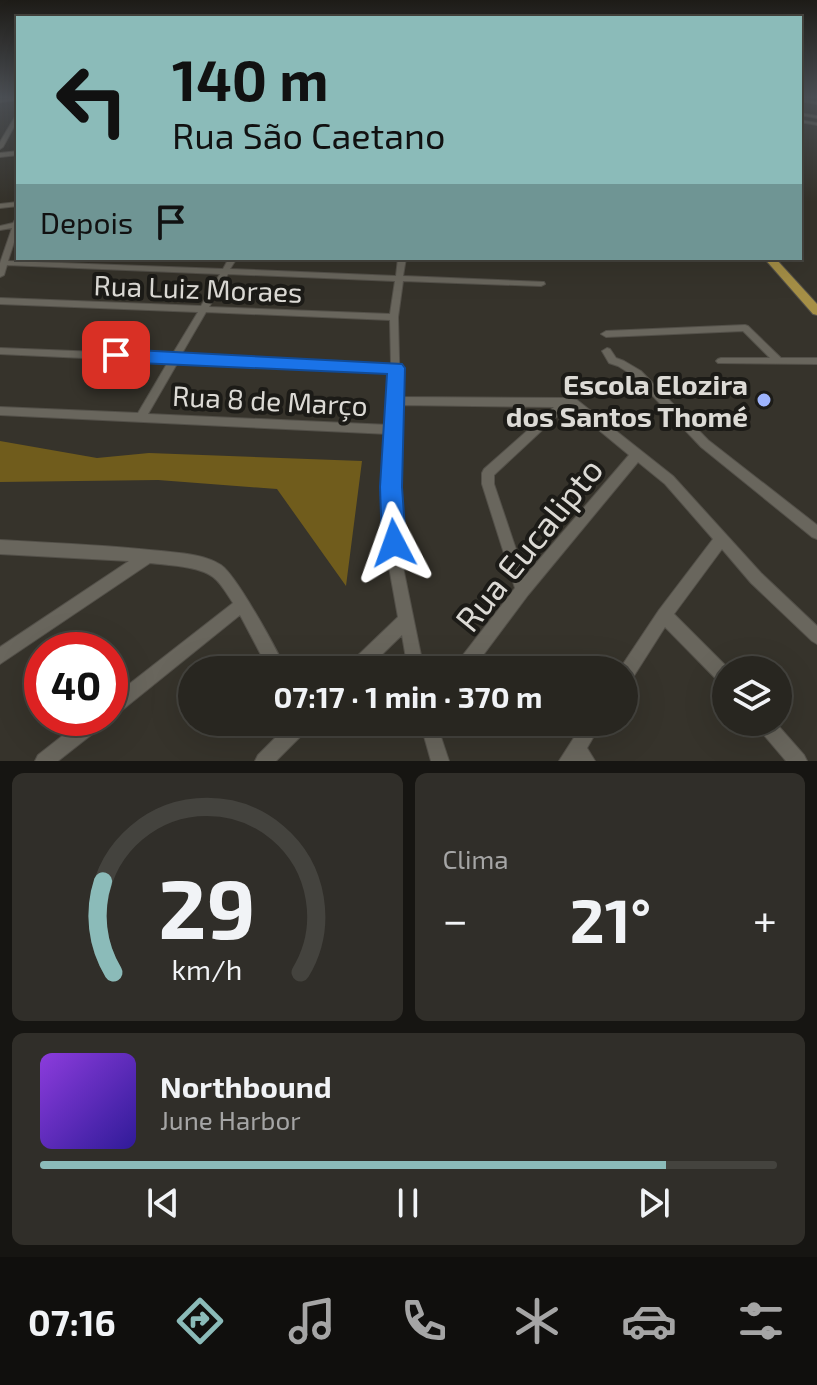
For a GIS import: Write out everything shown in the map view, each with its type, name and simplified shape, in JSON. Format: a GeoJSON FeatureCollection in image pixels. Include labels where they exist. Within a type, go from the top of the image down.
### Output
{"type":"FeatureCollection","features":[{"type":"Feature","properties":{"kind":"main road"},"geometry":{"type":"LineString","coordinates":[[771,260],[817,311]]}},
{"type":"Feature","properties":{"kind":"main road"},"geometry":{"type":"LineString","coordinates":[[778,260],[817,300]]}},
{"type":"Feature","properties":{"kind":"street"},"geometry":{"type":"LineString","coordinates":[[0,275],[16,229]]}},
{"type":"Feature","properties":{"kind":"street"},"geometry":{"type":"LineString","coordinates":[[55,260],[541,284]]}},
{"type":"Feature","properties":{"kind":"street"},"geometry":{"type":"LineString","coordinates":[[141,417],[232,260]]}},
{"type":"Feature","properties":{"kind":"street"},"geometry":{"type":"LineString","coordinates":[[402,260],[394,317],[396,368],[392,519],[405,621],[413,656]]}},
{"type":"Feature","properties":{"kind":"street","name":"Rua Luiz Moraes"},"geometry":{"type":"LineString","coordinates":[[0,301],[394,317]]}},
{"type":"Feature","properties":{"kind":"street"},"geometry":{"type":"LineString","coordinates":[[606,334],[745,328],[778,360]]}},
{"type":"Feature","properties":{"kind":"street"},"geometry":{"type":"LineString","coordinates":[[0,351],[396,368]]}},
{"type":"Feature","properties":{"kind":"street"},"geometry":{"type":"LineString","coordinates":[[607,351],[612,361],[626,364],[648,384],[685,426],[817,533]]}},
{"type":"Feature","properties":{"kind":"street"},"geometry":{"type":"LineString","coordinates":[[721,361],[817,361]]}},
{"type":"Feature","properties":{"kind":"street"},"geometry":{"type":"LineString","coordinates":[[395,401],[570,403],[669,480],[756,578],[817,636]]}},
{"type":"Feature","properties":{"kind":"street"},"geometry":{"type":"LineString","coordinates":[[523,590],[488,484],[488,473],[570,403]]}},
{"type":"Feature","properties":{"kind":"street","name":"Rua 8 de Março"},"geometry":{"type":"LineString","coordinates":[[0,411],[395,430]]}},
{"type":"Feature","properties":{"kind":"street","name":"Rua Eucalipto"},"geometry":{"type":"LineString","coordinates":[[473,656],[523,590],[637,454]]}},
{"type":"Feature","properties":{"kind":"street"},"geometry":{"type":"LineString","coordinates":[[637,656],[722,538]]}},
{"type":"Feature","properties":{"kind":"street"},"geometry":{"type":"LineString","coordinates":[[0,547],[147,557],[207,565],[217,571],[270,656]]}},
{"type":"Feature","properties":{"kind":"street"},"geometry":{"type":"LineString","coordinates":[[0,656],[147,557]]}},
{"type":"Feature","properties":{"kind":"street"},"geometry":{"type":"LineString","coordinates":[[128,695],[240,606]]}},
{"type":"Feature","properties":{"kind":"street"},"geometry":{"type":"LineString","coordinates":[[664,615],[712,663]]}},
{"type":"Feature","properties":{"kind":"street"},"geometry":{"type":"LineString","coordinates":[[369,656],[405,621]]}},
{"type":"Feature","properties":{"kind":"street"},"geometry":{"type":"LineString","coordinates":[[44,761],[76,736]]}},
{"type":"Feature","properties":{"kind":"street"},"geometry":{"type":"LineString","coordinates":[[264,761],[289,736]]}},
{"type":"Feature","properties":{"kind":"street"},"geometry":{"type":"LineString","coordinates":[[431,736],[435,757]]}},
{"type":"Feature","properties":{"kind":"street"},"geometry":{"type":"LineString","coordinates":[[577,757],[587,736]]}},
{"type":"Feature","properties":{"kind":"street"},"geometry":{"type":"LineString","coordinates":[[774,736],[790,758]]}},
{"type":"Feature","properties":{"kind":"shaded area"},"geometry":{"type":"Polygon","coordinates":[[[0,441],[97,458],[149,453],[362,461],[346,586],[277,489],[158,480],[0,482],[0,441]]]}},
{"type":"Feature","properties":{"kind":"place","name":"Escola Elozira dos Santos Thomé"},"geometry":{"type":"Point","coordinates":[764,400]}},
{"type":"Feature","properties":{"kind":"route"},"geometry":{"type":"LineString","coordinates":[[116,355],[396,368],[391,487],[394,543]]}}]}
